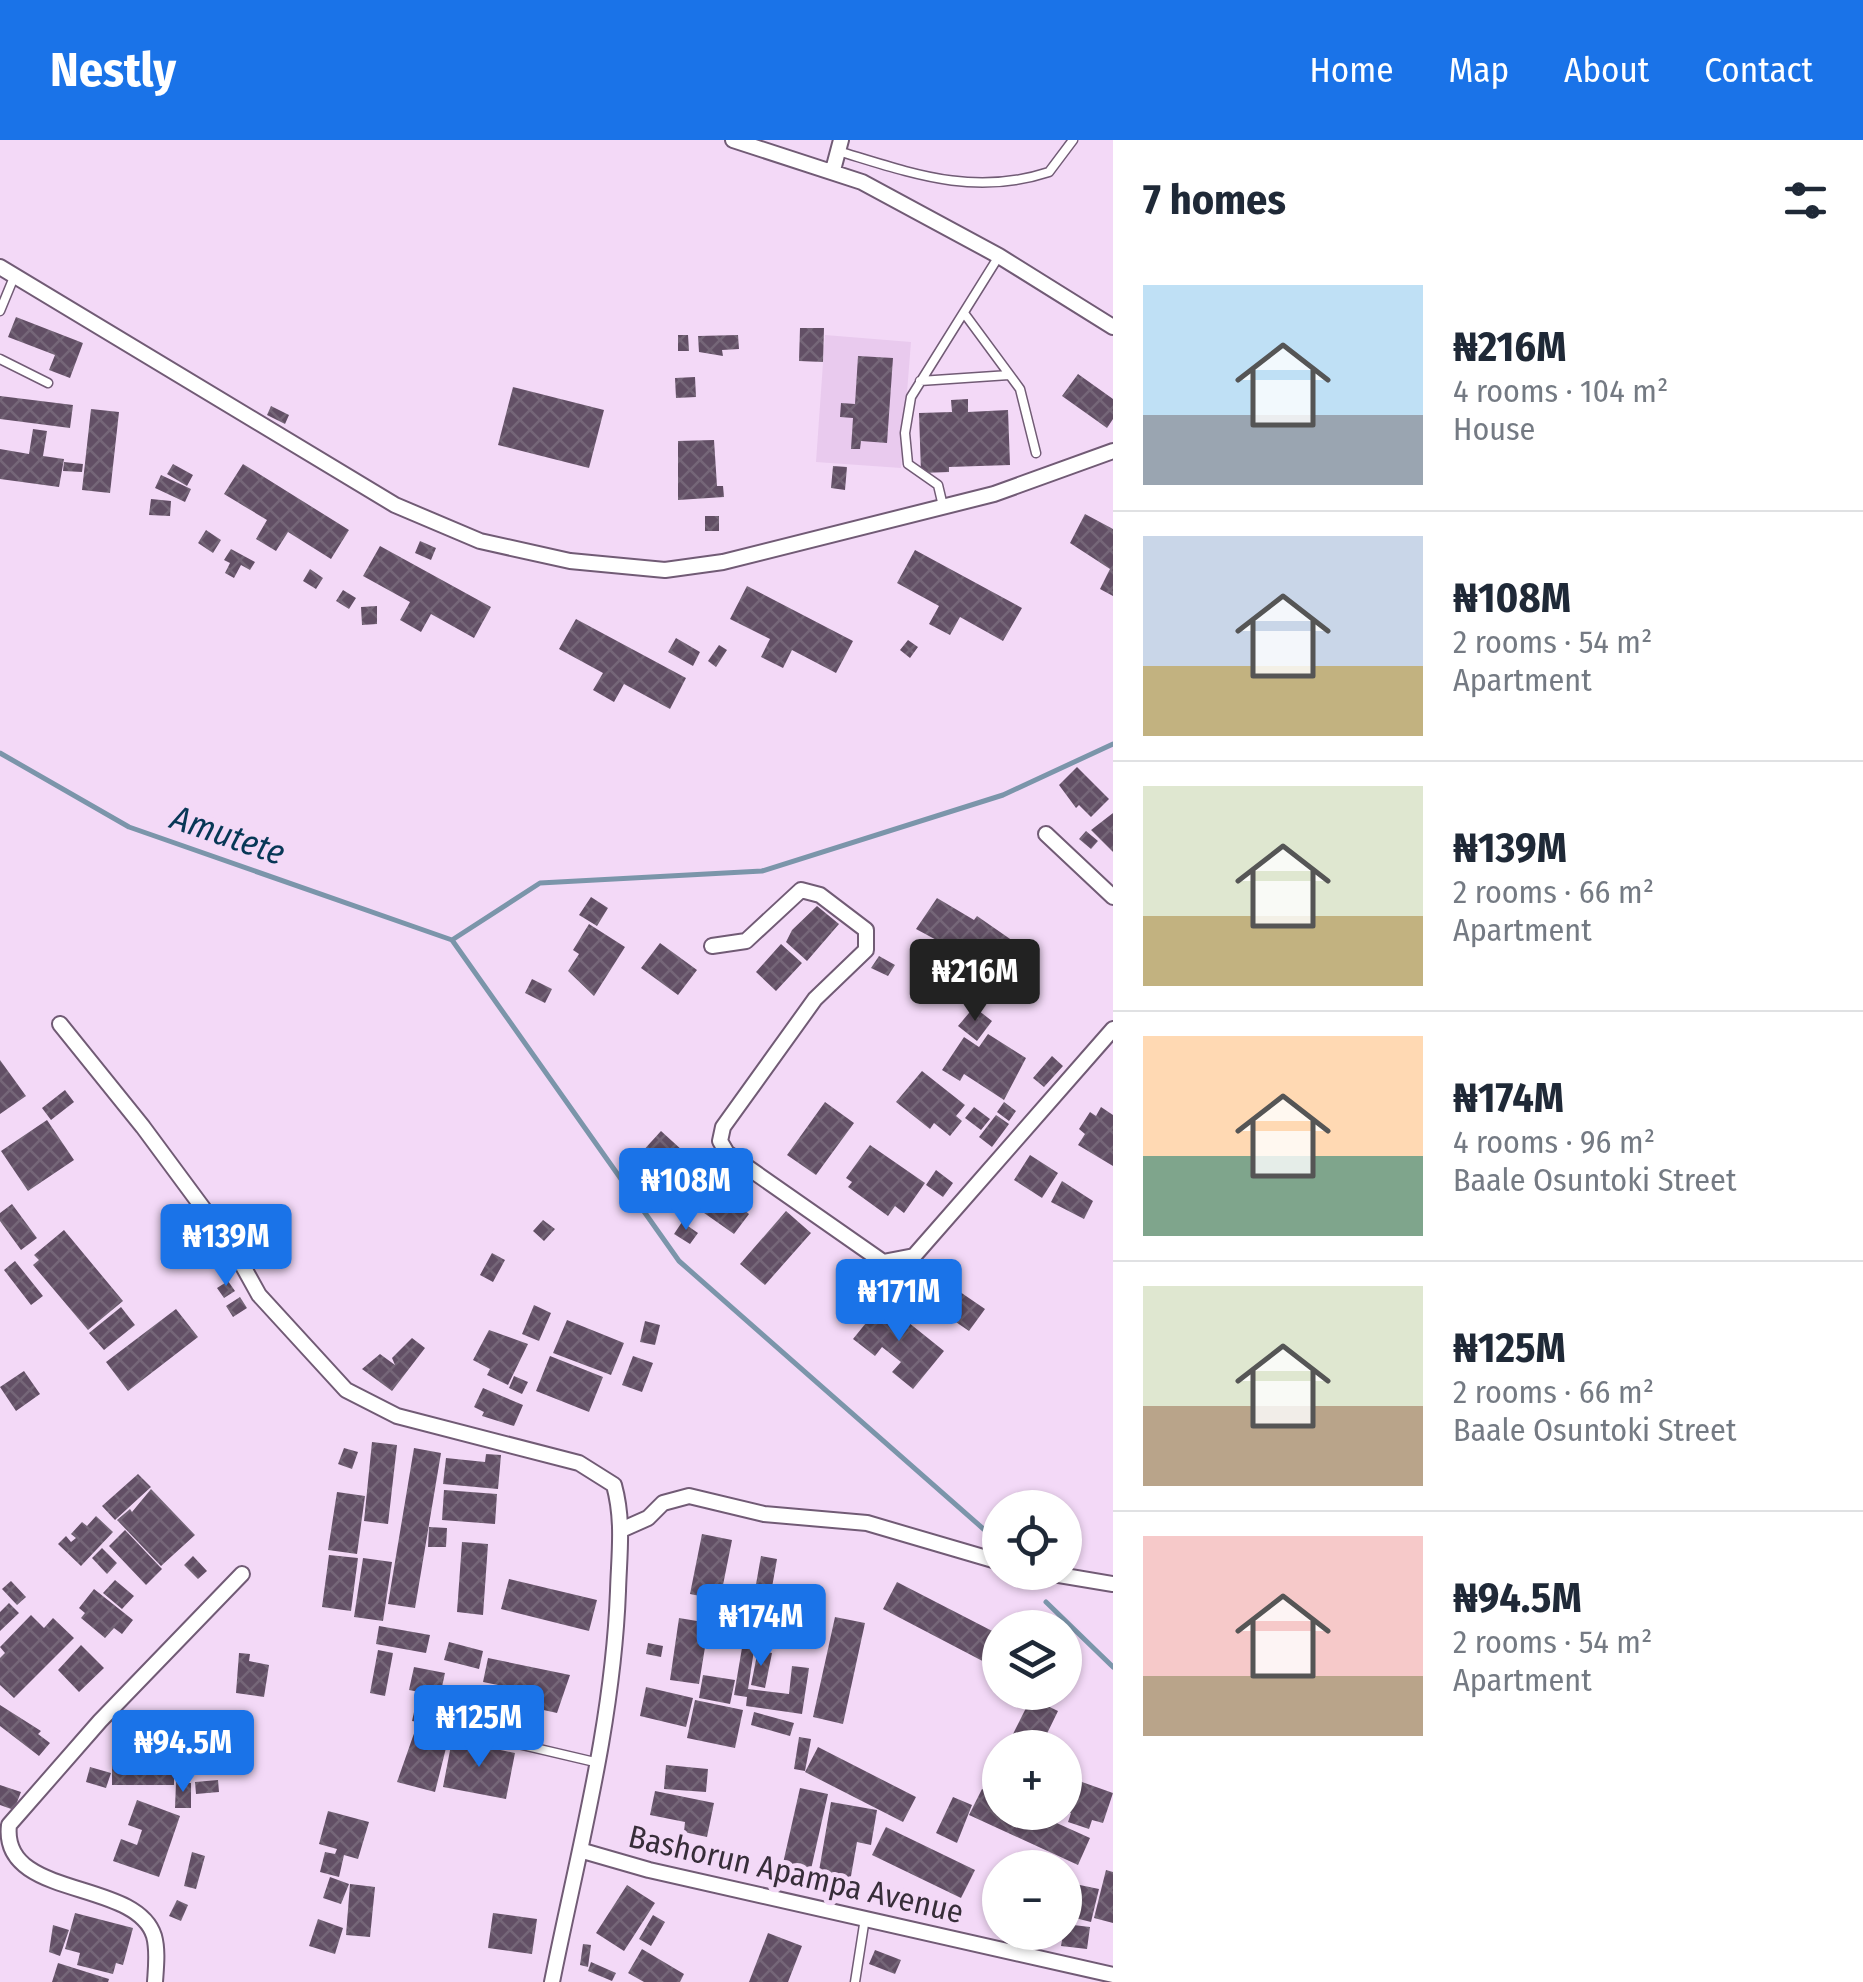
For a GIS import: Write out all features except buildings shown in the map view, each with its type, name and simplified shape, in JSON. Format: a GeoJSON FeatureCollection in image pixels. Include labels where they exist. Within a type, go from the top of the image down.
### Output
{"type":"FeatureCollection","features":[{"type":"Feature","properties":{"kind":"street"},"geometry":{"type":"LineString","coordinates":[[733,140],[834,170],[999,256],[1113,327]]}},
{"type":"Feature","properties":{"kind":"street"},"geometry":{"type":"LineString","coordinates":[[834,170],[839,146]]}},
{"type":"Feature","properties":{"kind":"street"},"geometry":{"type":"LineString","coordinates":[[0,267],[395,505],[480,541],[570,561],[665,570],[794,546],[1061,474],[1113,451]]}},
{"type":"Feature","properties":{"kind":"street"},"geometry":{"type":"LineString","coordinates":[[1046,834],[1113,897]]}},
{"type":"Feature","properties":{"kind":"street"},"geometry":{"type":"LineString","coordinates":[[712,946],[746,941],[801,890],[820,895],[866,930],[866,950],[814,999],[723,1127],[720,1140],[727,1153],[883,1262],[914,1256],[1113,1029]]}},
{"type":"Feature","properties":{"kind":"street"},"geometry":{"type":"LineString","coordinates":[[60,1024],[234,1250],[259,1295],[346,1390],[397,1416],[579,1463],[614,1485],[621,1530],[616,1645],[583,1851],[552,1982]]}},
{"type":"Feature","properties":{"kind":"street"},"geometry":{"type":"LineString","coordinates":[[621,1530],[648,1518],[663,1503],[690,1496],[764,1514],[881,1526],[982,1557]]}},
{"type":"Feature","properties":{"kind":"street"},"geometry":{"type":"LineString","coordinates":[[155,1982],[153,1932],[143,1920],[134,1912],[65,1884],[26,1873],[8,1852],[4,1840],[9,1825],[100,1721],[242,1574]]}},
{"type":"Feature","properties":{"kind":"street"},"geometry":{"type":"LineString","coordinates":[[1082,1579],[1113,1584]]}},
{"type":"Feature","properties":{"kind":"street","name":"Bashorun Apampa Avenue"},"geometry":{"type":"LineString","coordinates":[[583,1851],[1113,1975]]}},
{"type":"Feature","properties":{"kind":"lane"},"geometry":{"type":"LineString","coordinates":[[839,146],[944,183],[981,183],[1049,172],[1073,140]]}},
{"type":"Feature","properties":{"kind":"lane"},"geometry":{"type":"LineString","coordinates":[[942,506],[938,486],[908,464],[907,414],[920,382],[999,256]]}},
{"type":"Feature","properties":{"kind":"lane"},"geometry":{"type":"LineString","coordinates":[[0,311],[14,277]]}},
{"type":"Feature","properties":{"kind":"lane"},"geometry":{"type":"LineString","coordinates":[[964,312],[1025,402],[1036,453]]}},
{"type":"Feature","properties":{"kind":"lane"},"geometry":{"type":"LineString","coordinates":[[0,359],[48,383]]}},
{"type":"Feature","properties":{"kind":"lane"},"geometry":{"type":"LineString","coordinates":[[920,382],[1009,375]]}},
{"type":"Feature","properties":{"kind":"lane"},"geometry":{"type":"LineString","coordinates":[[459,1730],[598,1763]]}},
{"type":"Feature","properties":{"kind":"lane"},"geometry":{"type":"LineString","coordinates":[[856,1982],[865,1918]]}},
{"type":"Feature","properties":{"kind":"shaded area"},"geometry":{"type":"Polygon","coordinates":[[[825,335],[911,342],[901,468],[816,462],[825,335]]]}},
{"type":"Feature","properties":{"kind":"waterway"},"geometry":{"type":"LineString","coordinates":[[452,940],[540,883],[762,871],[1003,795],[1113,744]]}},
{"type":"Feature","properties":{"kind":"waterway","name":"Amutete"},"geometry":{"type":"LineString","coordinates":[[0,753],[129,827],[452,940]]}},
{"type":"Feature","properties":{"kind":"waterway"},"geometry":{"type":"LineString","coordinates":[[452,940],[679,1261],[982,1528]]}},
{"type":"Feature","properties":{"kind":"waterway"},"geometry":{"type":"LineString","coordinates":[[1046,1602],[1113,1667]]}}]}
